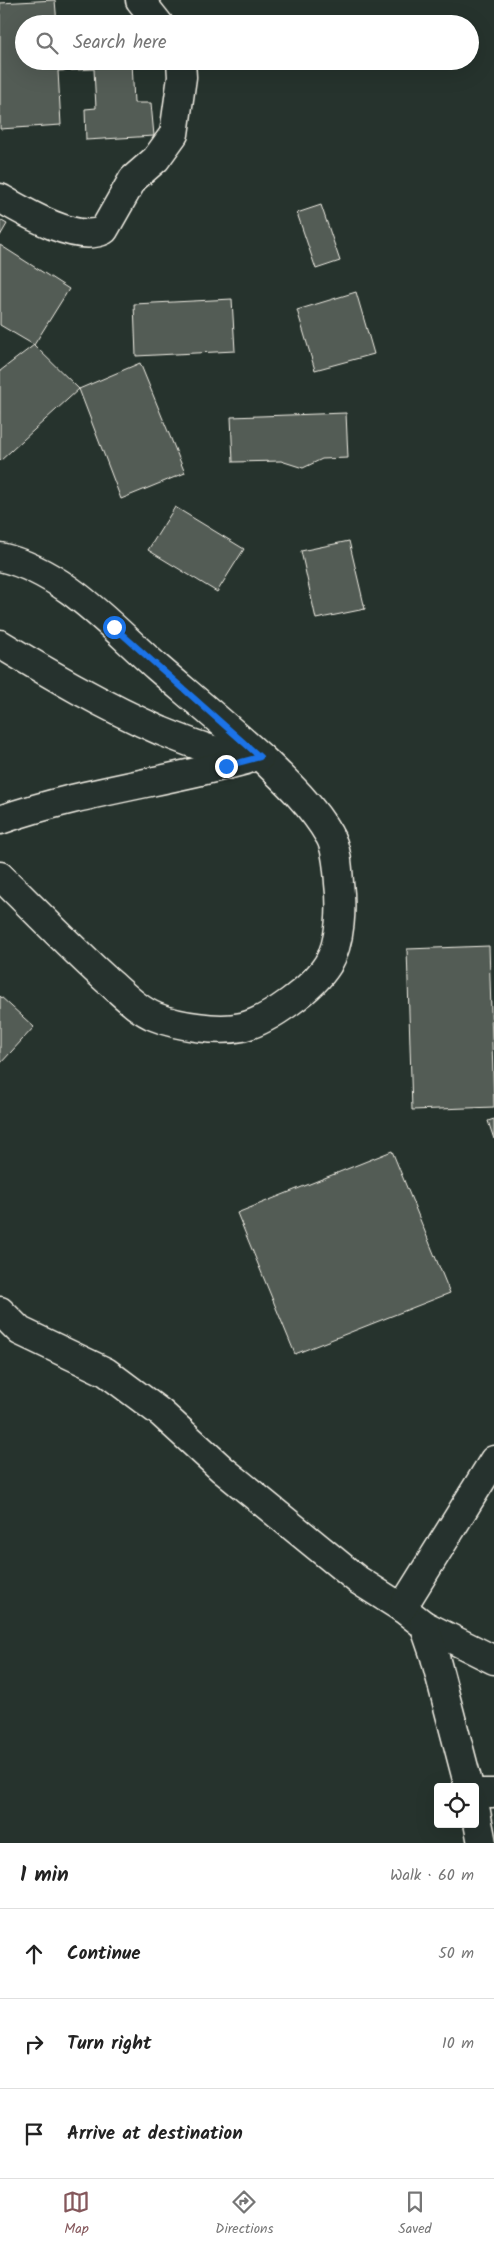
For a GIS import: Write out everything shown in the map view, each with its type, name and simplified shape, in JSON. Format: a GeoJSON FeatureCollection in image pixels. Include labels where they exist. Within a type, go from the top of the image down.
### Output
{"type":"FeatureCollection","features":[{"type":"Feature","properties":{"kind":"street"},"geometry":{"type":"LineString","coordinates":[[140,0],[152,15]]}},
{"type":"Feature","properties":{"kind":"street"},"geometry":{"type":"LineString","coordinates":[[0,198],[45,221],[81,234],[96,234],[104,230],[133,179],[156,159],[174,134],[182,70]]}},
{"type":"Feature","properties":{"kind":"street"},"geometry":{"type":"LineString","coordinates":[[0,557],[19,561],[49,577],[83,600],[260,757],[302,799],[330,836],[337,864],[341,898],[338,932],[329,962],[313,983],[287,1003],[243,1026],[214,1029],[155,1016],[130,1001],[0,876]]}},
{"type":"Feature","properties":{"kind":"street"},"geometry":{"type":"LineString","coordinates":[[0,644],[78,691],[126,716],[211,750],[240,757],[260,757]]}},
{"type":"Feature","properties":{"kind":"street"},"geometry":{"type":"LineString","coordinates":[[0,820],[103,792],[192,774],[260,757]]}},
{"type":"Feature","properties":{"kind":"street"},"geometry":{"type":"LineString","coordinates":[[0,1311],[20,1331],[106,1372],[161,1413],[222,1469],[351,1574],[424,1625],[494,1660]]}},
{"type":"Feature","properties":{"kind":"street"},"geometry":{"type":"LineString","coordinates":[[402,1608],[494,1460]]}},
{"type":"Feature","properties":{"kind":"street"},"geometry":{"type":"LineString","coordinates":[[424,1625],[435,1658],[468,1783]]}},
{"type":"Feature","properties":{"kind":"street"},"geometry":{"type":"LineString","coordinates":[[479,1793],[494,1793]]}},
{"type":"Feature","properties":{"kind":"street"},"geometry":{"type":"LineString","coordinates":[[479,1828],[482,1843]]}},
{"type":"Feature","properties":{"kind":"building"},"geometry":{"type":"Polygon","coordinates":[[[55,0],[56,15],[15,15],[15,70],[76,70],[58,71],[61,125],[0,129],[0,3],[55,0]]]}},
{"type":"Feature","properties":{"kind":"building"},"geometry":{"type":"Polygon","coordinates":[[[94,70],[132,70],[134,103],[151,103],[154,136],[86,140],[85,109],[96,108],[94,70]]]}},
{"type":"Feature","properties":{"kind":"building"},"geometry":{"type":"Polygon","coordinates":[[[321,205],[340,261],[316,269],[297,213],[321,205]]]}},
{"type":"Feature","properties":{"kind":"building"},"geometry":{"type":"Polygon","coordinates":[[[0,220],[7,224],[0,236],[0,220]]]}},
{"type":"Feature","properties":{"kind":"building"},"geometry":{"type":"Polygon","coordinates":[[[0,245],[69,289],[34,345],[0,325],[0,245]]]}},
{"type":"Feature","properties":{"kind":"building"},"geometry":{"type":"Polygon","coordinates":[[[356,292],[374,354],[315,370],[297,310],[356,292]]]}},
{"type":"Feature","properties":{"kind":"building"},"geometry":{"type":"Polygon","coordinates":[[[232,299],[235,351],[136,356],[134,304],[232,299]]]}},
{"type":"Feature","properties":{"kind":"building"},"geometry":{"type":"Polygon","coordinates":[[[34,345],[79,389],[0,461],[0,371],[34,345]]]}},
{"type":"Feature","properties":{"kind":"building"},"geometry":{"type":"Polygon","coordinates":[[[140,363],[185,473],[121,499],[79,389],[140,363]]]}},
{"type":"Feature","properties":{"kind":"building"},"geometry":{"type":"Polygon","coordinates":[[[346,413],[348,458],[322,459],[303,468],[281,461],[233,462],[231,417],[346,413]]]}},
{"type":"Feature","properties":{"kind":"building"},"geometry":{"type":"Polygon","coordinates":[[[175,507],[244,549],[217,592],[148,550],[175,507]]]}},
{"type":"Feature","properties":{"kind":"building"},"geometry":{"type":"Polygon","coordinates":[[[349,541],[365,609],[316,619],[301,551],[349,541]]]}},
{"type":"Feature","properties":{"kind":"building"},"geometry":{"type":"Polygon","coordinates":[[[489,946],[494,1107],[412,1110],[407,949],[489,946]]]}},
{"type":"Feature","properties":{"kind":"building"},"geometry":{"type":"Polygon","coordinates":[[[0,996],[34,1027],[0,1064],[0,996]]]}},
{"type":"Feature","properties":{"kind":"building"},"geometry":{"type":"Polygon","coordinates":[[[494,1119],[494,1139],[488,1121],[494,1119]]]}},
{"type":"Feature","properties":{"kind":"building"},"geometry":{"type":"Polygon","coordinates":[[[392,1151],[450,1293],[295,1354],[237,1213],[392,1151]]]}},
{"type":"Feature","properties":{"kind":"route"},"geometry":{"type":"LineString","coordinates":[[114,627],[151,662],[230,728],[260,757],[226,766]]}}]}
